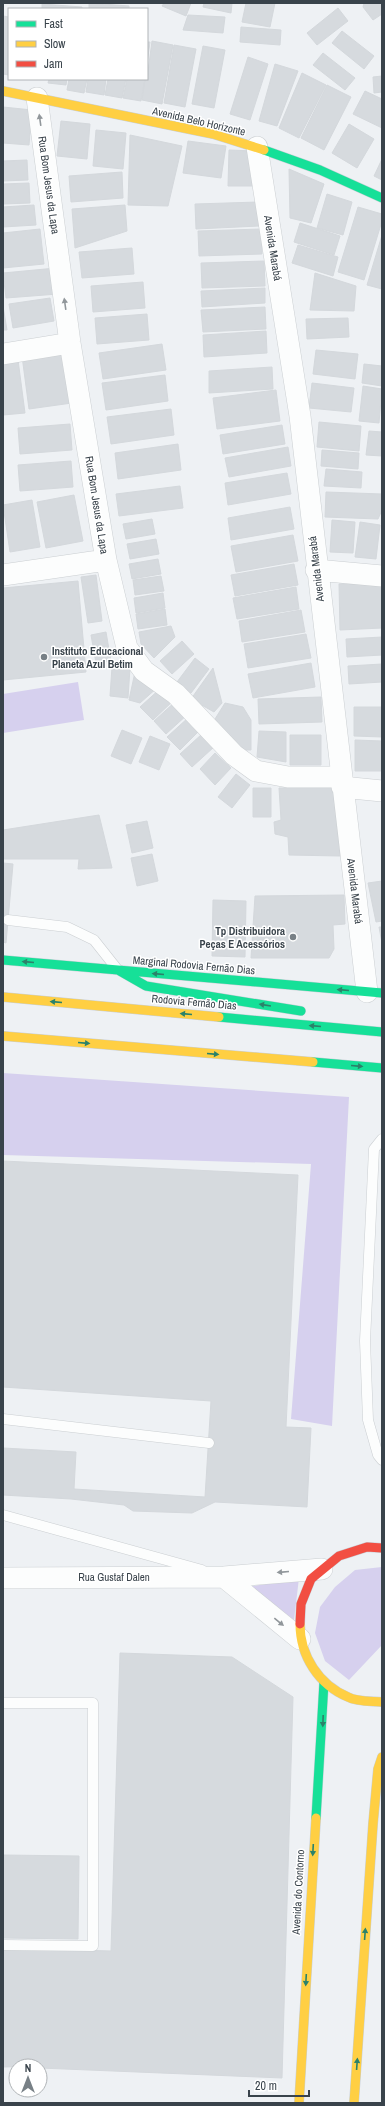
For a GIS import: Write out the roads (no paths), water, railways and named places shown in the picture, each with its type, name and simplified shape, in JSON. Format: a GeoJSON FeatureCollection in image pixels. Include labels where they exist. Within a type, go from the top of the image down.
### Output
{"type":"FeatureCollection","features":[{"type":"Feature","properties":{"kind":"main road","name":"Avenida Belo Horizonte"},"geometry":{"type":"LineString","coordinates":[[3,91],[213,134],[258,147],[320,170],[382,198]]}},
{"type":"Feature","properties":{"kind":"main road","name":"Marginal Rodovia Fernão Dias"},"geometry":{"type":"LineString","coordinates":[[3,960],[375,992]]}},
{"type":"Feature","properties":{"kind":"main road"},"geometry":{"type":"LineString","coordinates":[[118,970],[146,986],[316,1014],[342,1028]]}},
{"type":"Feature","properties":{"kind":"main road","name":"Rodovia Fernão Dias"},"geometry":{"type":"LineString","coordinates":[[3,997],[382,1032]]}},
{"type":"Feature","properties":{"kind":"main road"},"geometry":{"type":"LineString","coordinates":[[3,1036],[382,1068]]}},
{"type":"Feature","properties":{"kind":"main road"},"geometry":{"type":"LineString","coordinates":[[296,1060],[360,1076]]}},
{"type":"Feature","properties":{"kind":"main road"},"geometry":{"type":"LineString","coordinates":[[382,1548],[367,1547],[339,1556],[310,1579],[301,1604],[300,1639],[313,1670],[324,1682],[350,1698],[382,1702]]}},
{"type":"Feature","properties":{"kind":"main road","name":"Avenida do Contorno"},"geometry":{"type":"LineString","coordinates":[[299,2103],[324,1682]]}},
{"type":"Feature","properties":{"kind":"main road"},"geometry":{"type":"LineString","coordinates":[[354,2103],[373,1824],[378,1769],[382,1757]]}},
{"type":"Feature","properties":{"kind":"street","name":"Rua Bom Jesus da Lapa"},"geometry":{"type":"LineString","coordinates":[[37,98],[70,343],[106,560],[127,648],[144,671],[176,694],[234,755],[256,771],[288,777],[342,782],[382,791]]}},
{"type":"Feature","properties":{"kind":"street","name":"Avenida Marabá"},"geometry":{"type":"LineString","coordinates":[[258,147],[300,416],[316,570],[342,782],[375,992]]}},
{"type":"Feature","properties":{"kind":"street"},"geometry":{"type":"LineString","coordinates":[[3,354],[70,343]]}},
{"type":"Feature","properties":{"kind":"street"},"geometry":{"type":"LineString","coordinates":[[3,575],[106,560]]}},
{"type":"Feature","properties":{"kind":"street"},"geometry":{"type":"LineString","coordinates":[[316,570],[382,576]]}},
{"type":"Feature","properties":{"kind":"street","name":"Rua Gustaf Dalen"},"geometry":{"type":"LineString","coordinates":[[3,1578],[224,1576],[322,1569]]}},
{"type":"Feature","properties":{"kind":"street"},"geometry":{"type":"LineString","coordinates":[[224,1576],[300,1639]]}},
{"type":"Feature","properties":{"kind":"lane"},"geometry":{"type":"LineString","coordinates":[[8,920],[67,927],[94,940],[118,970]]}},
{"type":"Feature","properties":{"kind":"lane"},"geometry":{"type":"LineString","coordinates":[[382,1139],[374,1148],[364,1341],[368,1420],[378,1455],[382,1460]]}},
{"type":"Feature","properties":{"kind":"lane"},"geometry":{"type":"LineString","coordinates":[[3,1419],[208,1443]]}},
{"type":"Feature","properties":{"kind":"lane"},"geometry":{"type":"LineString","coordinates":[[3,1515],[224,1576]]}},
{"type":"Feature","properties":{"kind":"lane"},"geometry":{"type":"LineString","coordinates":[[3,1703],[93,1703],[93,1946],[3,1945]]}},
{"type":"Feature","properties":{"kind":"place","name":"Instituto Educacional Planeta Azul Betim"},"geometry":{"type":"Point","coordinates":[44,657]}},
{"type":"Feature","properties":{"kind":"place","name":"Tp Distribuidora Peças E Acessórios"},"geometry":{"type":"Point","coordinates":[293,937]}}]}
